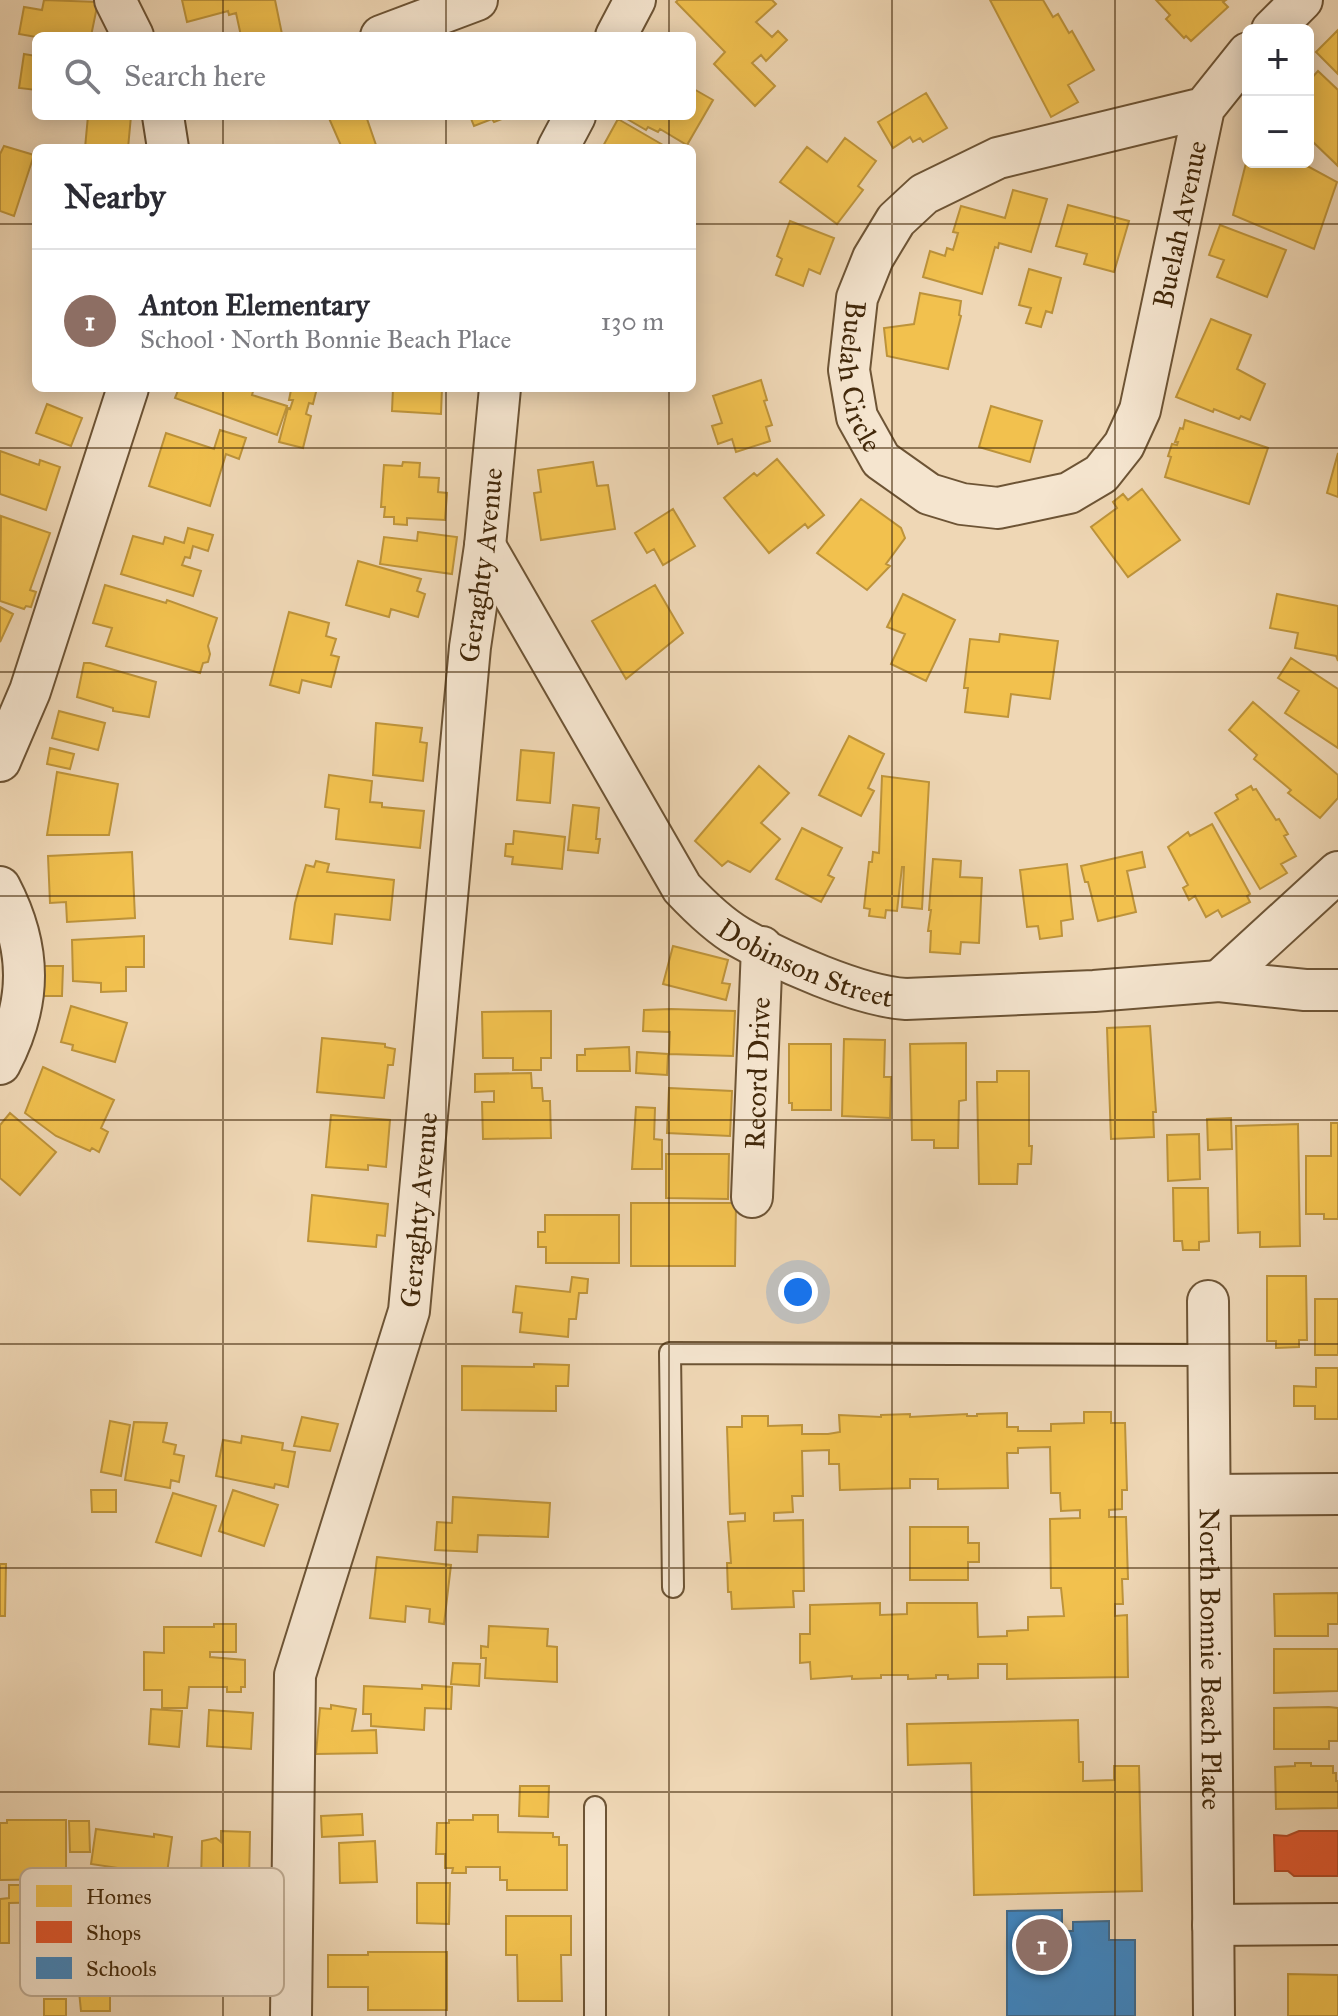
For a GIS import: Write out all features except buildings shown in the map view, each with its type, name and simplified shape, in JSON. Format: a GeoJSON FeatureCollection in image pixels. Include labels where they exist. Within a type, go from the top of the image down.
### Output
{"type":"FeatureCollection","features":[{"type":"Feature","properties":{"kind":"street"},"geometry":{"type":"LineString","coordinates":[[115,0],[131,32]]}},
{"type":"Feature","properties":{"kind":"street"},"geometry":{"type":"LineString","coordinates":[[392,32],[477,0]]}},
{"type":"Feature","properties":{"kind":"street"},"geometry":{"type":"LineString","coordinates":[[618,32],[635,0]]}},
{"type":"Feature","properties":{"kind":"street"},"geometry":{"type":"LineString","coordinates":[[1278,24],[1302,0]]}},
{"type":"Feature","properties":{"kind":"street","name":"Buelah Avenue"},"geometry":{"type":"LineString","coordinates":[[1140,410],[1204,108],[1242,60]]}},
{"type":"Feature","properties":{"kind":"street","name":"Buelah Circle"},"geometry":{"type":"LineString","coordinates":[[1140,410],[1124,445],[1101,474],[1069,493],[998,508],[962,504],[929,494],[881,460],[857,417],[849,370],[857,298],[873,258],[896,220],[924,194],[998,158],[1204,108]]}},
{"type":"Feature","properties":{"kind":"street"},"geometry":{"type":"LineString","coordinates":[[560,144],[573,120]]}},
{"type":"Feature","properties":{"kind":"street"},"geometry":{"type":"LineString","coordinates":[[0,761],[30,691],[127,392]]}},
{"type":"Feature","properties":{"kind":"street","name":"Geraghty Avenue"},"geometry":{"type":"LineString","coordinates":[[291,2016],[295,1675],[409,1311],[468,663],[485,546],[500,392]]}},
{"type":"Feature","properties":{"kind":"street","name":"Dobinson Street"},"geometry":{"type":"LineString","coordinates":[[485,546],[682,888],[698,906],[738,936],[834,980],[882,998],[1094,991],[1219,981],[1305,990],[1338,990]]}},
{"type":"Feature","properties":{"kind":"street"},"geometry":{"type":"LineString","coordinates":[[1219,981],[1338,872]]}},
{"type":"Feature","properties":{"kind":"street"},"geometry":{"type":"LineString","coordinates":[[0,887],[12,909],[25,962],[19,1020],[0,1064]]}},
{"type":"Feature","properties":{"kind":"street","name":"Record Drive"},"geometry":{"type":"LineString","coordinates":[[752,1197],[762,947]]}},
{"type":"Feature","properties":{"kind":"street","name":"North Bonnie Beach Place"},"geometry":{"type":"LineString","coordinates":[[1208,1301],[1214,2016]]}},
{"type":"Feature","properties":{"kind":"street"},"geometry":{"type":"LineString","coordinates":[[1210,1495],[1338,1494]]}},
{"type":"Feature","properties":{"kind":"street"},"geometry":{"type":"LineString","coordinates":[[1213,1925],[1338,1924]]}},
{"type":"Feature","properties":{"kind":"lane"},"geometry":{"type":"LineString","coordinates":[[673,1587],[670,1353],[1209,1355]]}},
{"type":"Feature","properties":{"kind":"lane"},"geometry":{"type":"LineString","coordinates":[[595,1807],[595,2016]]}},
{"type":"Feature","properties":{"kind":"place","name":"Anton Elementary"},"geometry":{"type":"Point","coordinates":[1042,1945]}}]}
